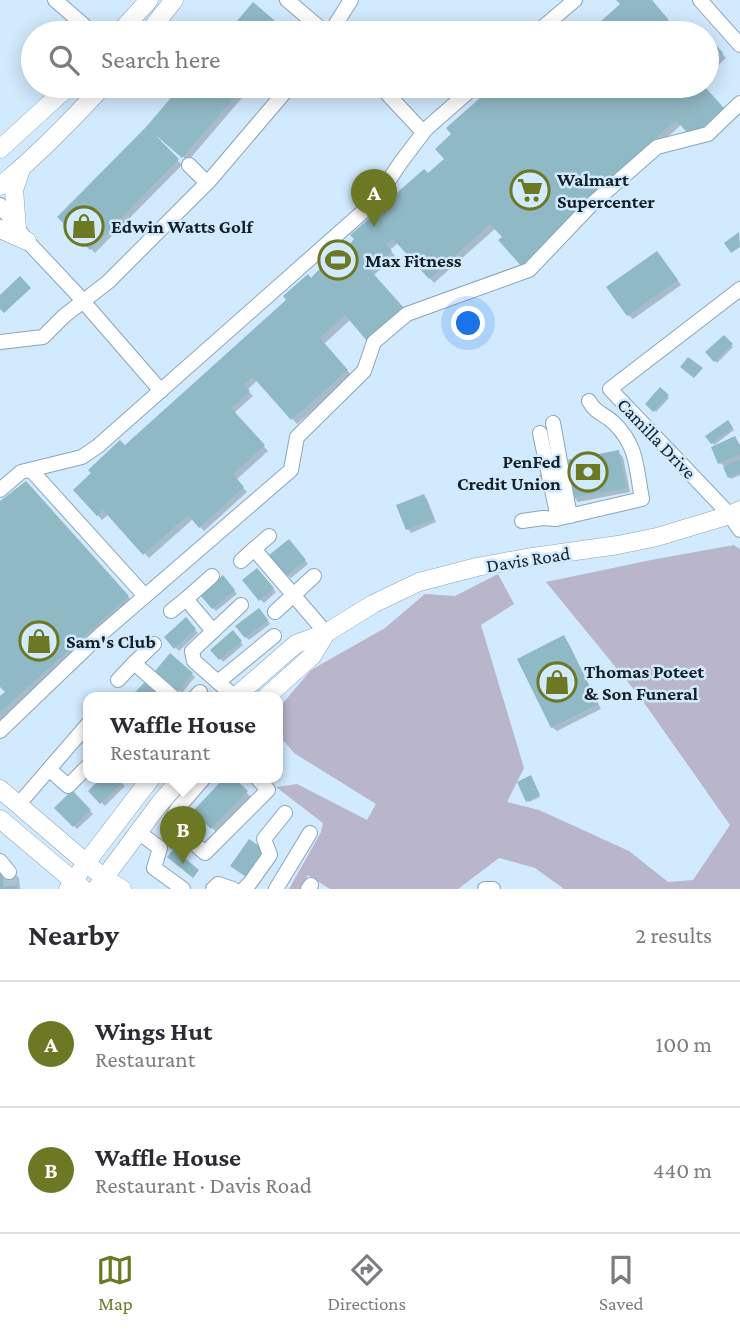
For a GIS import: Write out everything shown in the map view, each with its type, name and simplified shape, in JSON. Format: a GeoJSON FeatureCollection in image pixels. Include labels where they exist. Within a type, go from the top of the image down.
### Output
{"type":"FeatureCollection","features":[{"type":"Feature","properties":{"kind":"main road"},"geometry":{"type":"LineString","coordinates":[[130,21],[149,0]]}},
{"type":"Feature","properties":{"kind":"main road"},"geometry":{"type":"LineString","coordinates":[[157,21],[174,0]]}},
{"type":"Feature","properties":{"kind":"main road"},"geometry":{"type":"LineString","coordinates":[[0,149],[56,98]]}},
{"type":"Feature","properties":{"kind":"main road"},"geometry":{"type":"LineString","coordinates":[[0,186],[22,168],[92,98]]}},
{"type":"Feature","properties":{"kind":"main road"},"geometry":{"type":"LineString","coordinates":[[15,232],[14,190],[22,168]]}},
{"type":"Feature","properties":{"kind":"main road","name":"Davis Road"},"geometry":{"type":"LineString","coordinates":[[240,692],[296,644],[326,633],[373,604],[419,582],[477,567],[657,537],[735,513]]}},
{"type":"Feature","properties":{"kind":"main road","name":"Davis Road"},"geometry":{"type":"LineString","coordinates":[[272,692],[312,656],[326,633]]}},
{"type":"Feature","properties":{"kind":"main road"},"geometry":{"type":"LineString","coordinates":[[0,819],[75,887],[86,863],[147,783]]}},
{"type":"Feature","properties":{"kind":"main road"},"geometry":{"type":"LineString","coordinates":[[100,883],[138,832],[171,804],[180,783]]}},
{"type":"Feature","properties":{"kind":"main road"},"geometry":{"type":"LineString","coordinates":[[0,789],[86,863],[100,883],[122,889]]}},
{"type":"Feature","properties":{"kind":"street"},"geometry":{"type":"LineString","coordinates":[[55,0],[79,21]]}},
{"type":"Feature","properties":{"kind":"street"},"geometry":{"type":"LineString","coordinates":[[287,0],[313,21]]}},
{"type":"Feature","properties":{"kind":"street"},"geometry":{"type":"LineString","coordinates":[[336,21],[351,0]]}},
{"type":"Feature","properties":{"kind":"street"},"geometry":{"type":"LineString","coordinates":[[550,21],[575,0]]}},
{"type":"Feature","properties":{"kind":"street"},"geometry":{"type":"LineString","coordinates":[[700,0],[719,21]]}},
{"type":"Feature","properties":{"kind":"street"},"geometry":{"type":"LineString","coordinates":[[719,21],[740,45]]}},
{"type":"Feature","properties":{"kind":"street"},"geometry":{"type":"LineString","coordinates":[[0,342],[44,337],[64,316],[83,303],[207,183],[280,98]]}},
{"type":"Feature","properties":{"kind":"street"},"geometry":{"type":"LineString","coordinates":[[391,98],[423,132]]}},
{"type":"Feature","properties":{"kind":"street"},"geometry":{"type":"LineString","coordinates":[[0,490],[21,472],[82,457],[98,446],[374,202],[423,132],[461,98]]}},
{"type":"Feature","properties":{"kind":"street"},"geometry":{"type":"LineString","coordinates":[[0,731],[100,635],[291,470],[297,437],[364,371],[374,342],[407,314],[529,270],[592,204],[657,147],[708,134],[740,103]]}},
{"type":"Feature","properties":{"kind":"street"},"geometry":{"type":"LineString","coordinates":[[189,165],[207,183]]}},
{"type":"Feature","properties":{"kind":"street"},"geometry":{"type":"LineString","coordinates":[[0,205],[15,232],[75,292],[161,391]]}},
{"type":"Feature","properties":{"kind":"street","name":"Camilla Drive"},"geometry":{"type":"LineString","coordinates":[[735,513],[610,390],[740,289]]}},
{"type":"Feature","properties":{"kind":"street"},"geometry":{"type":"LineString","coordinates":[[522,520],[562,517],[642,499],[632,445],[616,424],[596,412],[589,401]]}},
{"type":"Feature","properties":{"kind":"street"},"geometry":{"type":"LineString","coordinates":[[562,517],[545,429],[562,517]]}},
{"type":"Feature","properties":{"kind":"street"},"geometry":{"type":"LineString","coordinates":[[31,470],[145,596]]}},
{"type":"Feature","properties":{"kind":"street"},"geometry":{"type":"LineString","coordinates":[[735,513],[740,530]]}},
{"type":"Feature","properties":{"kind":"street"},"geometry":{"type":"LineString","coordinates":[[241,561],[269,536]]}},
{"type":"Feature","properties":{"kind":"street"},"geometry":{"type":"LineString","coordinates":[[254,549],[326,633]]}},
{"type":"Feature","properties":{"kind":"street"},"geometry":{"type":"LineString","coordinates":[[171,611],[212,576]]}},
{"type":"Feature","properties":{"kind":"street"},"geometry":{"type":"LineString","coordinates":[[275,612],[314,576]]}},
{"type":"Feature","properties":{"kind":"street"},"geometry":{"type":"LineString","coordinates":[[186,599],[213,631]]}},
{"type":"Feature","properties":{"kind":"street"},"geometry":{"type":"LineString","coordinates":[[229,692],[194,661],[192,651],[241,605]]}},
{"type":"Feature","properties":{"kind":"street"},"geometry":{"type":"LineString","coordinates":[[218,682],[274,636]]}},
{"type":"Feature","properties":{"kind":"street"},"geometry":{"type":"LineString","coordinates":[[118,680],[153,644]]}},
{"type":"Feature","properties":{"kind":"street"},"geometry":{"type":"LineString","coordinates":[[134,663],[167,692]]}},
{"type":"Feature","properties":{"kind":"street"},"geometry":{"type":"LineString","coordinates":[[18,805],[83,731]]}},
{"type":"Feature","properties":{"kind":"street"},"geometry":{"type":"LineString","coordinates":[[49,769],[68,786],[83,772]]}},
{"type":"Feature","properties":{"kind":"street"},"geometry":{"type":"LineString","coordinates":[[198,783],[171,804],[170,822],[205,853],[268,790],[262,783]]}},
{"type":"Feature","properties":{"kind":"street"},"geometry":{"type":"LineString","coordinates":[[244,889],[270,855],[264,839],[285,813]]}},
{"type":"Feature","properties":{"kind":"street"},"geometry":{"type":"LineString","coordinates":[[138,832],[160,848],[154,868],[183,889]]}},
{"type":"Feature","properties":{"kind":"street"},"geometry":{"type":"LineString","coordinates":[[276,889],[310,833]]}},
{"type":"Feature","properties":{"kind":"street"},"geometry":{"type":"LineString","coordinates":[[213,889],[218,884],[233,889]]}},
{"type":"Feature","properties":{"kind":"street"},"geometry":{"type":"LineString","coordinates":[[485,889],[494,889]]}},
{"type":"Feature","properties":{"kind":"shaded area"},"geometry":{"type":"Polygon","coordinates":[[[734,545],[740,549],[740,889],[564,889],[535,868],[499,858],[458,889],[330,889],[308,875],[300,889],[289,889],[321,832],[323,823],[276,787],[297,784],[367,820],[376,804],[294,753],[283,740],[283,703],[311,670],[385,628],[425,594],[455,596],[498,574],[514,604],[481,625],[524,768],[507,802],[539,810],[629,851],[668,882],[693,880],[730,825],[640,697],[546,582],[734,545]]]}},
{"type":"Feature","properties":{"kind":"building"},"geometry":{"type":"Polygon","coordinates":[[[616,0],[652,0],[668,19],[601,21],[620,4],[616,0]]]}},
{"type":"Feature","properties":{"kind":"building"},"geometry":{"type":"Polygon","coordinates":[[[253,2],[275,21],[237,21],[253,2]]]}},
{"type":"Feature","properties":{"kind":"building"},"geometry":{"type":"Polygon","coordinates":[[[171,98],[234,98],[182,158],[151,131],[179,159],[90,250],[57,217],[146,127],[171,98]]]}},
{"type":"Feature","properties":{"kind":"building"},"geometry":{"type":"Polygon","coordinates":[[[480,98],[715,98],[724,108],[691,137],[676,120],[571,215],[575,220],[522,267],[498,240],[502,237],[490,224],[429,279],[393,239],[386,245],[392,251],[370,270],[404,308],[367,341],[345,315],[320,338],[348,370],[291,420],[253,377],[244,384],[250,391],[231,408],[265,445],[233,474],[244,487],[199,528],[188,515],[143,555],[103,510],[97,516],[73,490],[91,473],[88,470],[120,440],[125,445],[286,300],[283,296],[308,274],[311,278],[323,265],[321,263],[337,248],[341,252],[348,246],[354,239],[350,235],[372,216],[375,219],[385,211],[381,207],[424,169],[428,173],[444,159],[435,149],[451,134],[446,128],[480,98]]]}},
{"type":"Feature","properties":{"kind":"building"},"geometry":{"type":"Polygon","coordinates":[[[739,232],[740,247],[731,253],[724,243],[739,232]]]}},
{"type":"Feature","properties":{"kind":"building"},"geometry":{"type":"Polygon","coordinates":[[[657,251],[678,280],[627,316],[606,287],[657,251]]]}},
{"type":"Feature","properties":{"kind":"building"},"geometry":{"type":"Polygon","coordinates":[[[20,276],[31,288],[4,313],[0,309],[0,295],[20,276]]]}},
{"type":"Feature","properties":{"kind":"building"},"geometry":{"type":"Polygon","coordinates":[[[724,335],[733,344],[714,362],[705,352],[724,335]]]}},
{"type":"Feature","properties":{"kind":"building"},"geometry":{"type":"Polygon","coordinates":[[[688,357],[703,368],[694,378],[680,367],[688,357]]]}},
{"type":"Feature","properties":{"kind":"building"},"geometry":{"type":"Polygon","coordinates":[[[660,387],[669,395],[653,412],[645,404],[660,387]]]}},
{"type":"Feature","properties":{"kind":"building"},"geometry":{"type":"Polygon","coordinates":[[[728,420],[733,428],[711,444],[705,436],[728,420]]]}},
{"type":"Feature","properties":{"kind":"building"},"geometry":{"type":"Polygon","coordinates":[[[735,436],[740,446],[740,454],[718,464],[711,447],[735,436]]]}},
{"type":"Feature","properties":{"kind":"building","name":"PenFed Credit Union"},"geometry":{"type":"Polygon","coordinates":[[[619,450],[626,488],[572,498],[570,487],[542,492],[539,475],[569,469],[567,460],[619,450]]]}},
{"type":"Feature","properties":{"kind":"building"},"geometry":{"type":"Polygon","coordinates":[[[740,459],[740,472],[728,478],[723,467],[740,459]]]}},
{"type":"Feature","properties":{"kind":"building","name":"Sam's Club"},"geometry":{"type":"Polygon","coordinates":[[[26,481],[129,596],[0,712],[0,696],[5,692],[0,687],[0,501],[26,481]]]}},
{"type":"Feature","properties":{"kind":"building"},"geometry":{"type":"Polygon","coordinates":[[[424,494],[434,519],[406,530],[396,505],[424,494]]]}},
{"type":"Feature","properties":{"kind":"building"},"geometry":{"type":"Polygon","coordinates":[[[289,539],[306,560],[286,576],[269,555],[289,539]]]}},
{"type":"Feature","properties":{"kind":"building"},"geometry":{"type":"Polygon","coordinates":[[[257,568],[274,588],[259,601],[242,580],[257,568]]]}},
{"type":"Feature","properties":{"kind":"building"},"geometry":{"type":"Polygon","coordinates":[[[223,575],[235,590],[212,609],[200,595],[223,575]]]}},
{"type":"Feature","properties":{"kind":"building"},"geometry":{"type":"Polygon","coordinates":[[[259,608],[268,620],[245,638],[235,626],[259,608]]]}},
{"type":"Feature","properties":{"kind":"building"},"geometry":{"type":"Polygon","coordinates":[[[186,617],[196,629],[174,649],[164,637],[186,617]]]}},
{"type":"Feature","properties":{"kind":"building"},"geometry":{"type":"Polygon","coordinates":[[[233,630],[242,641],[219,660],[210,650],[233,630]]]}},
{"type":"Feature","properties":{"kind":"building","name":"Thomas Poteet & Son Funeral"},"geometry":{"type":"Polygon","coordinates":[[[564,635],[598,704],[551,728],[517,659],[564,635]]]}},
{"type":"Feature","properties":{"kind":"building"},"geometry":{"type":"Polygon","coordinates":[[[170,653],[193,673],[178,691],[155,671],[170,653]]]}},
{"type":"Feature","properties":{"kind":"building"},"geometry":{"type":"Polygon","coordinates":[[[145,682],[156,692],[135,692],[145,682]]]}},
{"type":"Feature","properties":{"kind":"building"},"geometry":{"type":"Polygon","coordinates":[[[531,775],[540,795],[526,802],[517,782],[531,775]]]}},
{"type":"Feature","properties":{"kind":"building"},"geometry":{"type":"Polygon","coordinates":[[[96,783],[122,783],[100,804],[88,791],[96,783]]]}},
{"type":"Feature","properties":{"kind":"building"},"geometry":{"type":"Polygon","coordinates":[[[219,783],[239,783],[248,791],[211,829],[193,811],[219,783]]]}},
{"type":"Feature","properties":{"kind":"building"},"geometry":{"type":"Polygon","coordinates":[[[72,790],[91,810],[73,827],[54,808],[72,790]]]}},
{"type":"Feature","properties":{"kind":"building"},"geometry":{"type":"Polygon","coordinates":[[[249,839],[268,852],[249,879],[230,866],[249,839]]]}},
{"type":"Feature","properties":{"kind":"building"},"geometry":{"type":"Polygon","coordinates":[[[174,849],[199,870],[193,878],[167,857],[174,849]]]}},
{"type":"Feature","properties":{"kind":"building"},"geometry":{"type":"Polygon","coordinates":[[[15,872],[17,889],[0,889],[0,873],[15,872]]]}},
{"type":"Feature","properties":{"kind":"tunnel"},"geometry":{"type":"LineString","coordinates":[[9,872],[11,889]]}},
{"type":"Feature","properties":{"kind":"place","name":"Walmart Supercenter"},"geometry":{"type":"Point","coordinates":[530,190]}},
{"type":"Feature","properties":{"kind":"place","name":"Edwin Watts Golf"},"geometry":{"type":"Point","coordinates":[84,226]}},
{"type":"Feature","properties":{"kind":"place","name":"Wings Hut"},"geometry":{"type":"Point","coordinates":[374,227]}},
{"type":"Feature","properties":{"kind":"place","name":"Max Fitness"},"geometry":{"type":"Point","coordinates":[338,260]}},
{"type":"Feature","properties":{"kind":"place","name":"PenFed Credit Union"},"geometry":{"type":"Point","coordinates":[588,472]}},
{"type":"Feature","properties":{"kind":"place","name":"Sam's Club"},"geometry":{"type":"Point","coordinates":[39,641]}},
{"type":"Feature","properties":{"kind":"place","name":"Thomas Poteet & Son Funeral"},"geometry":{"type":"Point","coordinates":[557,682]}},
{"type":"Feature","properties":{"kind":"place","name":"Waffle House"},"geometry":{"type":"Point","coordinates":[183,864]}}]}
